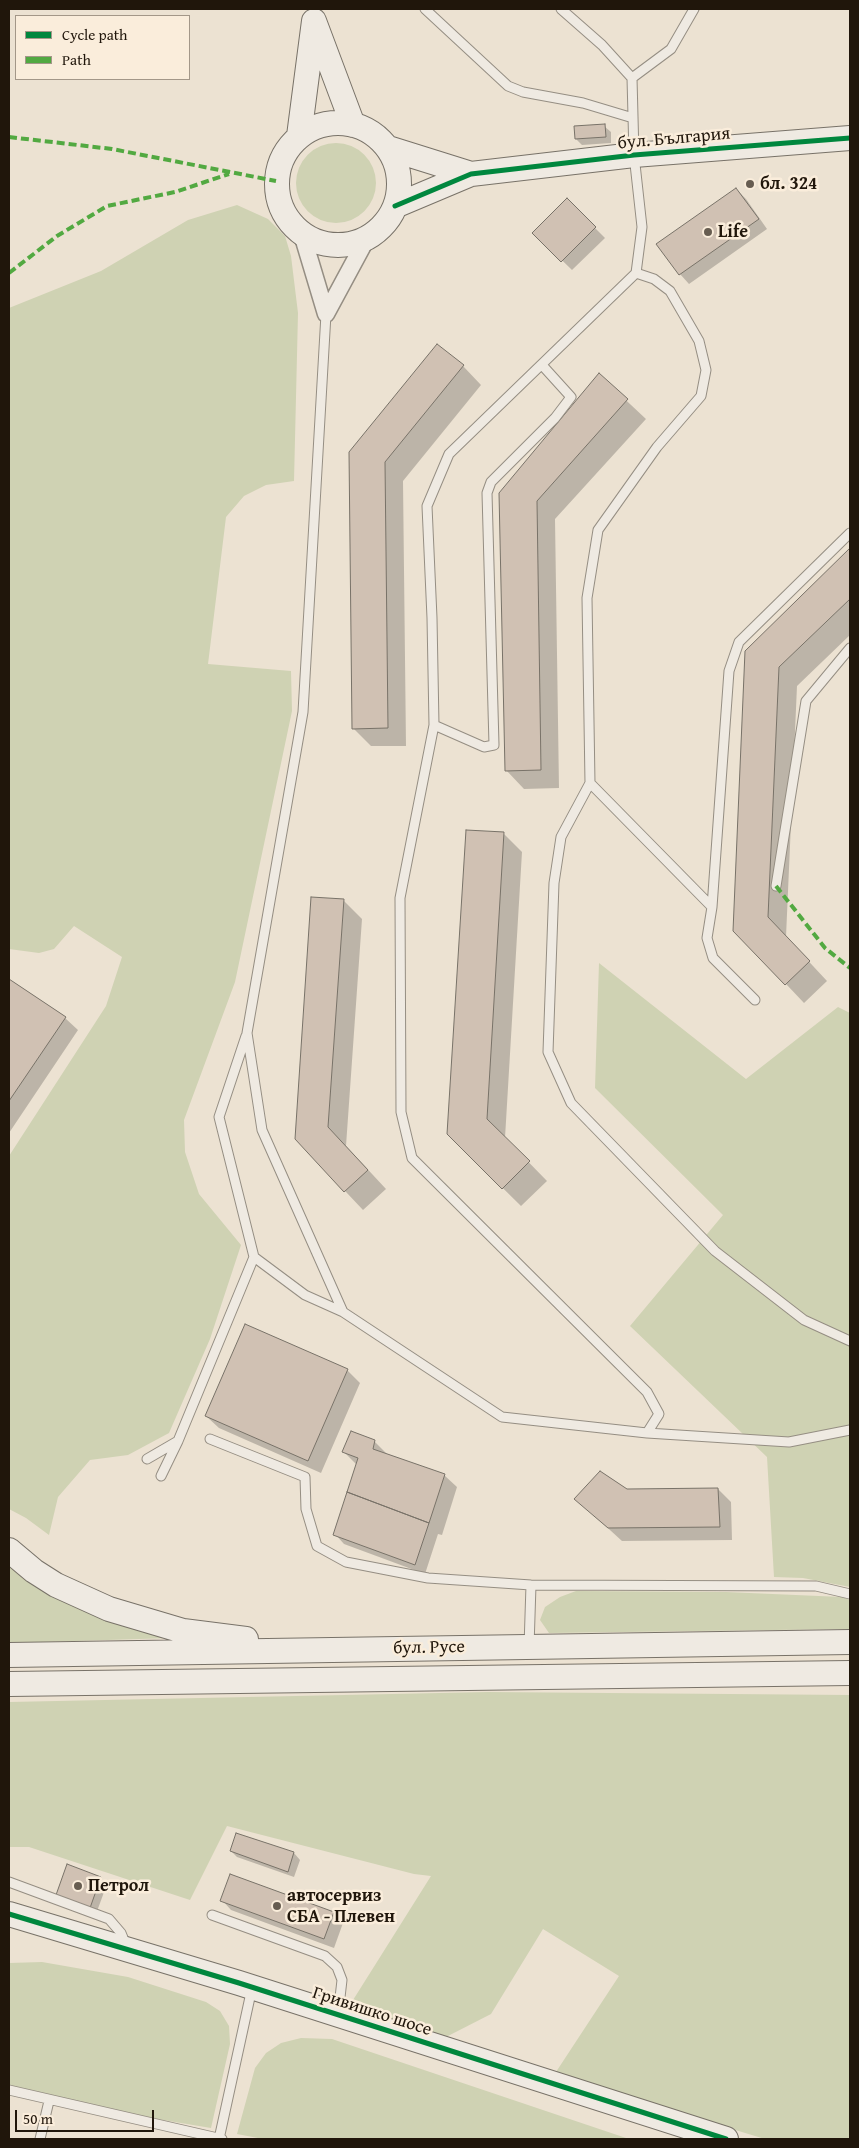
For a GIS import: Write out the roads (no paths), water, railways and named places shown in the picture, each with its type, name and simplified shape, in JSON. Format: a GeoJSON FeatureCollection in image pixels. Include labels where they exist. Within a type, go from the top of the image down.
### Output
{"type":"FeatureCollection","features":[{"type":"Feature","properties":{"kind":"main road"},"geometry":{"type":"LineString","coordinates":[[313,15],[353,125]]}},
{"type":"Feature","properties":{"kind":"main road"},"geometry":{"type":"LineString","coordinates":[[299,136],[313,15]]}},
{"type":"Feature","properties":{"kind":"main road"},"geometry":{"type":"LineString","coordinates":[[337,122],[353,125],[375,135],[388,148],[397,167],[399,187],[395,206],[386,222],[367,238],[347,244],[328,244],[314,241],[302,234],[286,216],[277,191],[277,173],[280,162],[285,152],[299,136],[311,128],[337,122]]}},
{"type":"Feature","properties":{"kind":"main road","name":"бул. България"},"geometry":{"type":"LineString","coordinates":[[471,174],[634,155],[850,138]]}},
{"type":"Feature","properties":{"kind":"main road"},"geometry":{"type":"LineString","coordinates":[[388,148],[471,174]]}},
{"type":"Feature","properties":{"kind":"main road"},"geometry":{"type":"LineString","coordinates":[[395,206],[471,174]]}},
{"type":"Feature","properties":{"kind":"main road"},"geometry":{"type":"LineString","coordinates":[[9,1550],[34,1571],[62,1588],[100,1606],[144,1620],[183,1631],[324,1650]]}},
{"type":"Feature","properties":{"kind":"main road","name":"бул. Русе"},"geometry":{"type":"LineString","coordinates":[[9,1655],[850,1642]]}},
{"type":"Feature","properties":{"kind":"main road","name":"бул. Русе"},"geometry":{"type":"LineString","coordinates":[[9,1684],[850,1672]]}},
{"type":"Feature","properties":{"kind":"main road","name":"Гривишко шосе"},"geometry":{"type":"LineString","coordinates":[[9,1914],[129,1949],[726,2139]]}},
{"type":"Feature","properties":{"kind":"main road"},"geometry":{"type":"LineString","coordinates":[[9,1932],[41,1922]]}},
{"type":"Feature","properties":{"kind":"street"},"geometry":{"type":"LineString","coordinates":[[302,234],[326,314]]}},
{"type":"Feature","properties":{"kind":"street"},"geometry":{"type":"LineString","coordinates":[[326,314],[367,238]]}},
{"type":"Feature","properties":{"kind":"lane"},"geometry":{"type":"LineString","coordinates":[[425,9],[508,86],[523,92],[583,103],[633,118]]}},
{"type":"Feature","properties":{"kind":"lane"},"geometry":{"type":"LineString","coordinates":[[561,9],[602,45],[632,78],[634,155],[642,227],[636,273],[449,454],[427,506],[434,725],[400,898],[401,1112],[412,1158],[647,1392],[659,1414],[647,1433]]}},
{"type":"Feature","properties":{"kind":"lane"},"geometry":{"type":"LineString","coordinates":[[632,78],[671,49],[694,9]]}},
{"type":"Feature","properties":{"kind":"lane"},"geometry":{"type":"LineString","coordinates":[[636,273],[654,278],[670,290],[699,340],[706,370],[701,396],[657,447],[598,530],[587,598],[590,782],[561,838],[554,883],[548,1052],[571,1103],[715,1251],[804,1320],[850,1341]]}},
{"type":"Feature","properties":{"kind":"lane"},"geometry":{"type":"LineString","coordinates":[[161,1476],[178,1441],[254,1257],[218,1117],[247,1034],[303,712],[326,314]]}},
{"type":"Feature","properties":{"kind":"lane"},"geometry":{"type":"LineString","coordinates":[[434,725],[484,747],[494,745],[487,493],[492,482],[555,418],[571,397],[542,365]]}},
{"type":"Feature","properties":{"kind":"lane"},"geometry":{"type":"LineString","coordinates":[[755,1000],[713,958],[707,938],[712,908],[729,672],[739,642],[850,534]]}},
{"type":"Feature","properties":{"kind":"lane"},"geometry":{"type":"LineString","coordinates":[[776,886],[806,701],[850,648]]}},
{"type":"Feature","properties":{"kind":"lane"},"geometry":{"type":"LineString","coordinates":[[590,782],[712,908]]}},
{"type":"Feature","properties":{"kind":"lane"},"geometry":{"type":"LineString","coordinates":[[247,1034],[262,1130],[343,1312]]}},
{"type":"Feature","properties":{"kind":"lane"},"geometry":{"type":"LineString","coordinates":[[254,1257],[305,1295],[343,1312],[502,1417],[647,1433],[789,1442],[850,1430]]}},
{"type":"Feature","properties":{"kind":"lane"},"geometry":{"type":"LineString","coordinates":[[210,1439],[305,1477],[306,1508],[317,1546],[346,1562],[428,1578],[531,1585],[816,1586],[850,1594]]}},
{"type":"Feature","properties":{"kind":"lane"},"geometry":{"type":"LineString","coordinates":[[147,1459],[178,1441]]}},
{"type":"Feature","properties":{"kind":"lane"},"geometry":{"type":"LineString","coordinates":[[529,1647],[531,1585]]}},
{"type":"Feature","properties":{"kind":"lane"},"geometry":{"type":"LineString","coordinates":[[9,1882],[109,1920],[121,1933],[129,1949]]}},
{"type":"Feature","properties":{"kind":"lane"},"geometry":{"type":"LineString","coordinates":[[212,1915],[325,1956],[337,1967],[342,1980],[338,2015]]}},
{"type":"Feature","properties":{"kind":"lane"},"geometry":{"type":"LineString","coordinates":[[9,2090],[220,2139],[232,2072],[252,1988]]}},
{"type":"Feature","properties":{"kind":"lane"},"geometry":{"type":"LineString","coordinates":[[40,2139],[50,2100]]}},
{"type":"Feature","properties":{"kind":"place","name":"бл. 324"},"geometry":{"type":"Point","coordinates":[750,184]}},
{"type":"Feature","properties":{"kind":"place","name":"Life"},"geometry":{"type":"Point","coordinates":[708,232]}},
{"type":"Feature","properties":{"kind":"place","name":"Петрол"},"geometry":{"type":"Point","coordinates":[78,1886]}},
{"type":"Feature","properties":{"kind":"place","name":"автосервиз СБА - Плевен"},"geometry":{"type":"Point","coordinates":[277,1906]}}]}
